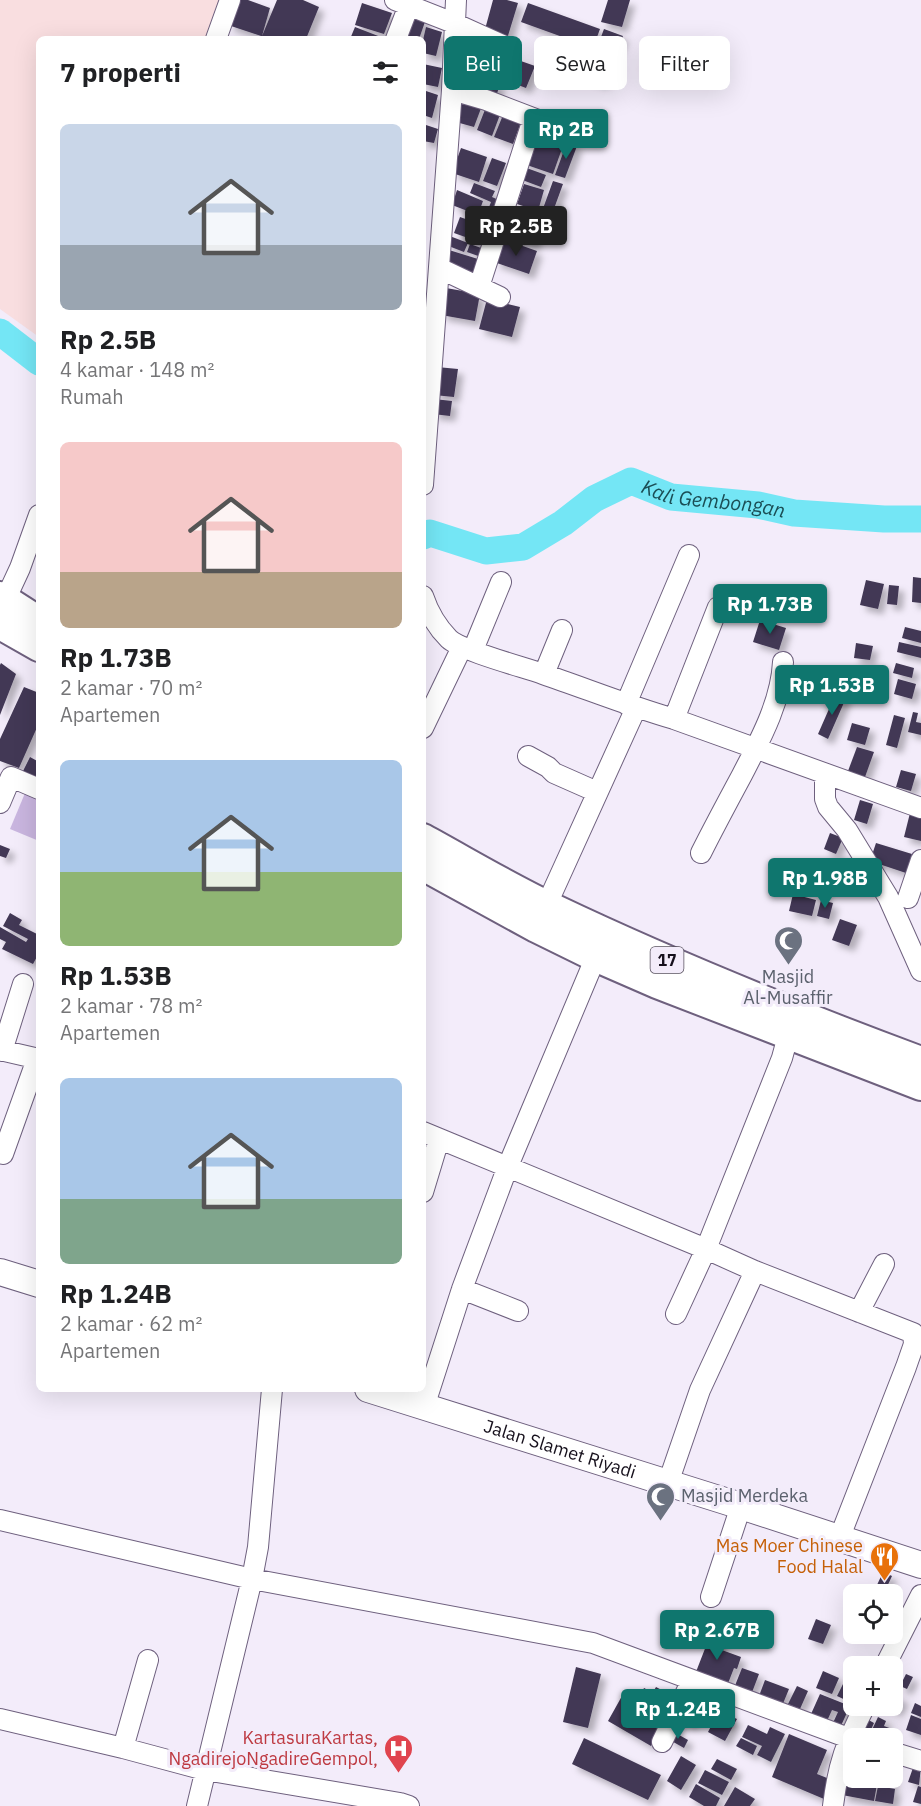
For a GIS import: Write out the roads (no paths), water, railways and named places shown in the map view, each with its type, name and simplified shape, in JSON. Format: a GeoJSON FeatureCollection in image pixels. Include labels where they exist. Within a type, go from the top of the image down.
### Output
{"type":"FeatureCollection","features":[{"type":"Feature","properties":{"kind":"highway"},"geometry":{"type":"LineString","coordinates":[[4,596],[36,619]]}},
{"type":"Feature","properties":{"kind":"highway"},"geometry":{"type":"LineString","coordinates":[[4,596],[36,643]]}},
{"type":"Feature","properties":{"kind":"highway","name":"17"},"geometry":{"type":"LineString","coordinates":[[426,840],[541,916],[596,957],[788,1036],[921,1086]]}},
{"type":"Feature","properties":{"kind":"highway","name":"17"},"geometry":{"type":"LineString","coordinates":[[426,867],[541,916],[607,932],[767,1003],[921,1061]]}},
{"type":"Feature","properties":{"kind":"main road"},"geometry":{"type":"LineString","coordinates":[[0,1272],[36,1283]]}},
{"type":"Feature","properties":{"kind":"main road","name":"Jalan Slamet Riyadi"},"geometry":{"type":"LineString","coordinates":[[377,1392],[921,1565]]}},
{"type":"Feature","properties":{"kind":"street"},"geometry":{"type":"LineString","coordinates":[[217,36],[230,0]]}},
{"type":"Feature","properties":{"kind":"street"},"geometry":{"type":"LineString","coordinates":[[455,36],[456,0]]}},
{"type":"Feature","properties":{"kind":"street"},"geometry":{"type":"LineString","coordinates":[[397,36],[413,3],[482,36]]}},
{"type":"Feature","properties":{"kind":"street"},"geometry":{"type":"LineString","coordinates":[[426,407],[429,329],[439,268],[452,90],[486,100],[580,136]]}},
{"type":"Feature","properties":{"kind":"street"},"geometry":{"type":"LineString","coordinates":[[480,287],[533,118]]}},
{"type":"Feature","properties":{"kind":"street"},"geometry":{"type":"LineString","coordinates":[[439,268],[500,297]]}},
{"type":"Feature","properties":{"kind":"street"},"geometry":{"type":"LineString","coordinates":[[4,596],[36,522]]}},
{"type":"Feature","properties":{"kind":"street"},"geometry":{"type":"LineString","coordinates":[[541,916],[597,792],[689,555]]}},
{"type":"Feature","properties":{"kind":"street"},"geometry":{"type":"LineString","coordinates":[[426,723],[468,649],[501,582]]}},
{"type":"Feature","properties":{"kind":"street"},"geometry":{"type":"LineString","coordinates":[[426,606],[449,639],[468,649],[674,719],[921,808]]}},
{"type":"Feature","properties":{"kind":"street"},"geometry":{"type":"LineString","coordinates":[[674,719],[718,607]]}},
{"type":"Feature","properties":{"kind":"street"},"geometry":{"type":"LineString","coordinates":[[544,674],[562,630]]}},
{"type":"Feature","properties":{"kind":"street"},"geometry":{"type":"LineString","coordinates":[[701,853],[755,749],[780,689],[783,662]]}},
{"type":"Feature","properties":{"kind":"street"},"geometry":{"type":"LineString","coordinates":[[528,756],[554,773],[597,792]]}},
{"type":"Feature","properties":{"kind":"street"},"geometry":{"type":"LineString","coordinates":[[0,803],[5,774],[36,788]]}},
{"type":"Feature","properties":{"kind":"street"},"geometry":{"type":"LineString","coordinates":[[825,774],[825,798],[828,807],[906,899],[921,970]]}},
{"type":"Feature","properties":{"kind":"street"},"geometry":{"type":"LineString","coordinates":[[906,899],[921,860]]}},
{"type":"Feature","properties":{"kind":"street"},"geometry":{"type":"LineString","coordinates":[[424,1407],[462,1289],[508,1166],[607,932]]}},
{"type":"Feature","properties":{"kind":"street"},"geometry":{"type":"LineString","coordinates":[[24,984],[1,1050],[36,1059]]}},
{"type":"Feature","properties":{"kind":"street"},"geometry":{"type":"LineString","coordinates":[[676,1314],[706,1249],[782,1058],[788,1036]]}},
{"type":"Feature","properties":{"kind":"street"},"geometry":{"type":"LineString","coordinates":[[3,1154],[36,1064]]}},
{"type":"Feature","properties":{"kind":"street"},"geometry":{"type":"LineString","coordinates":[[426,1171],[431,1135],[755,1271],[917,1333],[839,1539]]}},
{"type":"Feature","properties":{"kind":"street"},"geometry":{"type":"LineString","coordinates":[[859,1312],[884,1264]]}},
{"type":"Feature","properties":{"kind":"street"},"geometry":{"type":"LineString","coordinates":[[668,1483],[700,1390],[755,1271]]}},
{"type":"Feature","properties":{"kind":"street"},"geometry":{"type":"LineString","coordinates":[[462,1289],[518,1311]]}},
{"type":"Feature","properties":{"kind":"street"},"geometry":{"type":"LineString","coordinates":[[197,1806],[258,1547],[272,1392]]}},
{"type":"Feature","properties":{"kind":"street"},"geometry":{"type":"LineString","coordinates":[[711,1597],[741,1506]]}},
{"type":"Feature","properties":{"kind":"street"},"geometry":{"type":"LineString","coordinates":[[0,1520],[252,1579],[593,1643],[843,1736]]}},
{"type":"Feature","properties":{"kind":"street"},"geometry":{"type":"LineString","coordinates":[[890,1656],[921,1595]]}},
{"type":"Feature","properties":{"kind":"street"},"geometry":{"type":"LineString","coordinates":[[123,1748],[148,1660]]}},
{"type":"Feature","properties":{"kind":"street"},"geometry":{"type":"LineString","coordinates":[[662,1742],[692,1680]]}},
{"type":"Feature","properties":{"kind":"street"},"geometry":{"type":"LineString","coordinates":[[0,1719],[205,1770],[330,1798],[409,1806]]}},
{"type":"Feature","properties":{"kind":"street"},"geometry":{"type":"LineString","coordinates":[[903,1755],[921,1761]]}},
{"type":"Feature","properties":{"kind":"street"},"geometry":{"type":"LineString","coordinates":[[833,1806],[837,1771],[843,1757]]}},
{"type":"Feature","properties":{"kind":"waterway","name":"Kali Gembongan"},"geometry":{"type":"LineString","coordinates":[[0,332],[36,360]]}},
{"type":"Feature","properties":{"kind":"waterway","name":"Kali Gembongan"},"geometry":{"type":"LineString","coordinates":[[426,535],[430,533],[486,551],[523,547],[563,523],[594,499],[631,481],[671,497],[758,505],[794,513],[921,519]]}},
{"type":"Feature","properties":{"kind":"place","name":"Masjid Al-Musaffir"},"geometry":{"type":"Point","coordinates":[788,966]}},
{"type":"Feature","properties":{"kind":"place","name":"Masjid Merdeka"},"geometry":{"type":"Point","coordinates":[660,1522]}},
{"type":"Feature","properties":{"kind":"place","name":"Mas Moer Chinese Food Halal"},"geometry":{"type":"Point","coordinates":[884,1582]}},
{"type":"Feature","properties":{"kind":"place","name":"KartasuraKartas, NgadirejoNgadireGempol,"},"geometry":{"type":"Point","coordinates":[399,1774]}}]}
